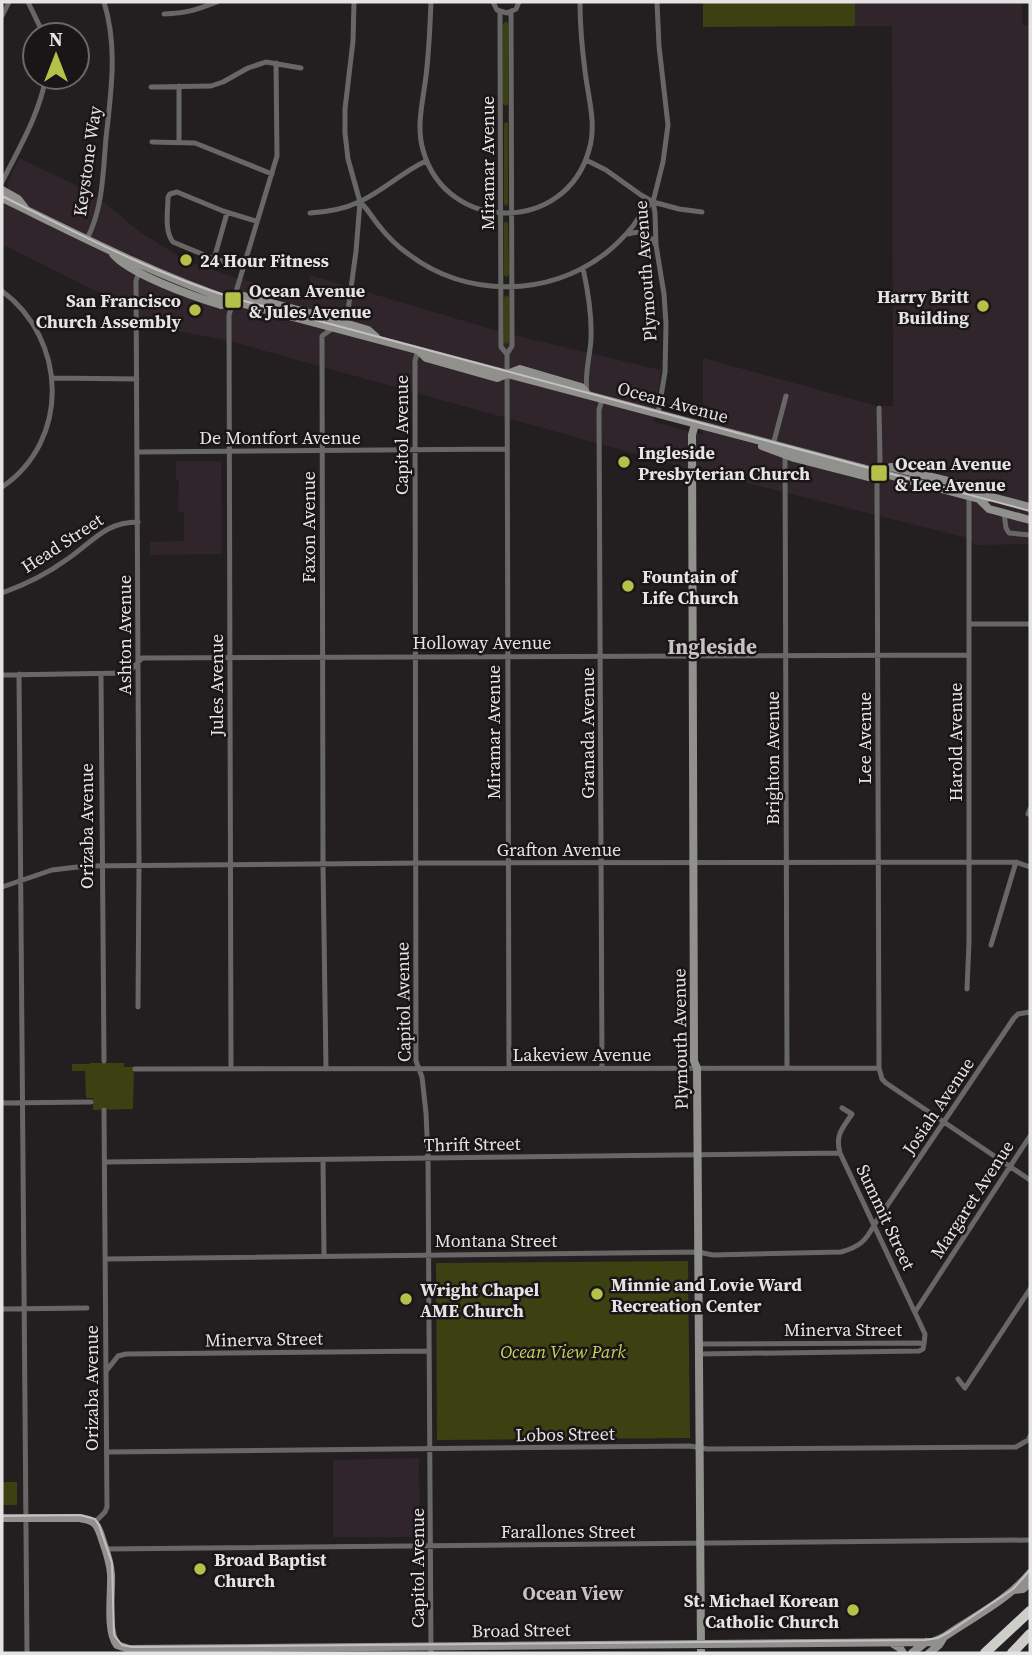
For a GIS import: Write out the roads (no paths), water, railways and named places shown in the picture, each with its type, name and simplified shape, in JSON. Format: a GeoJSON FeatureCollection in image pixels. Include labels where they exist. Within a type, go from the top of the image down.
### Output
{"type":"FeatureCollection","features":[{"type":"Feature","properties":{"kind":"highway"},"geometry":{"type":"LineString","coordinates":[[985,1653],[1030,1611]]}},
{"type":"Feature","properties":{"kind":"highway"},"geometry":{"type":"LineString","coordinates":[[1012,1653],[1030,1634]]}},
{"type":"Feature","properties":{"kind":"street"},"geometry":{"type":"LineString","coordinates":[[2,16],[9,2]]}},
{"type":"Feature","properties":{"kind":"street"},"geometry":{"type":"LineString","coordinates":[[28,2],[37,21]]}},
{"type":"Feature","properties":{"kind":"street","name":"Keystone Way"},"geometry":{"type":"LineString","coordinates":[[87,239],[99,206],[112,74],[112,39],[104,2]]}},
{"type":"Feature","properties":{"kind":"street"},"geometry":{"type":"LineString","coordinates":[[164,14],[196,11],[217,2]]}},
{"type":"Feature","properties":{"kind":"street","name":"Faxon Avenue"},"geometry":{"type":"LineString","coordinates":[[326,1069],[322,336],[347,318],[356,251],[360,202],[348,159],[345,133],[354,2]]}},
{"type":"Feature","properties":{"kind":"street"},"geometry":{"type":"LineString","coordinates":[[431,2],[428,58],[419,129],[426,160],[439,181],[458,199],[479,209],[506,213],[536,208],[557,197],[574,180],[586,160],[592,128],[583,59],[580,2]]}},
{"type":"Feature","properties":{"kind":"street"},"geometry":{"type":"LineString","coordinates":[[493,2],[500,12],[511,12],[519,2]]}},
{"type":"Feature","properties":{"kind":"street","name":"Plymouth Avenue"},"geometry":{"type":"LineString","coordinates":[[657,2],[668,125],[663,162],[653,202],[667,324],[665,372],[658,414]]}},
{"type":"Feature","properties":{"kind":"street","name":"Miramar Avenue"},"geometry":{"type":"LineString","coordinates":[[500,12],[506,213],[512,287],[512,346],[507,354],[509,1068]]}},
{"type":"Feature","properties":{"kind":"street","name":"Miramar Avenue"},"geometry":{"type":"LineString","coordinates":[[507,354],[501,346],[501,287],[506,213],[511,12]]}},
{"type":"Feature","properties":{"kind":"street"},"geometry":{"type":"LineString","coordinates":[[151,86],[217,85],[265,62],[301,68]]}},
{"type":"Feature","properties":{"kind":"street","name":"Jules Avenue"},"geometry":{"type":"LineString","coordinates":[[231,1069],[229,315],[277,156],[276,63]]}},
{"type":"Feature","properties":{"kind":"street"},"geometry":{"type":"LineString","coordinates":[[179,86],[179,142]]}},
{"type":"Feature","properties":{"kind":"street"},"geometry":{"type":"LineString","coordinates":[[2,182],[37,109],[42,91]]}},
{"type":"Feature","properties":{"kind":"street"},"geometry":{"type":"LineString","coordinates":[[152,142],[202,145],[272,174]]}},
{"type":"Feature","properties":{"kind":"street"},"geometry":{"type":"LineString","coordinates":[[310,213],[334,211],[360,202],[426,160]]}},
{"type":"Feature","properties":{"kind":"street"},"geometry":{"type":"LineString","coordinates":[[586,160],[606,170],[653,202],[702,212]]}},
{"type":"Feature","properties":{"kind":"street","name":"Ocean Avenue"},"geometry":{"type":"LineString","coordinates":[[2,190],[18,199],[27,211]]}},
{"type":"Feature","properties":{"kind":"street"},"geometry":{"type":"LineString","coordinates":[[230,263],[214,259],[170,239],[168,197],[177,192],[227,213],[256,221]]}},
{"type":"Feature","properties":{"kind":"street","name":"Ocean Avenue"},"geometry":{"type":"LineString","coordinates":[[2,198],[110,250],[118,260],[140,268],[181,290],[221,305],[233,301],[338,325],[418,350],[426,358],[497,378],[520,369],[581,387],[588,395],[773,445],[785,452]]}},
{"type":"Feature","properties":{"kind":"street"},"geometry":{"type":"LineString","coordinates":[[360,202],[387,236],[418,261],[453,278],[477,285],[501,287],[542,284],[583,268],[606,253],[626,235],[644,209],[653,202]]}},
{"type":"Feature","properties":{"kind":"street"},"geometry":{"type":"LineString","coordinates":[[214,259],[227,213]]}},
{"type":"Feature","properties":{"kind":"street"},"geometry":{"type":"LineString","coordinates":[[626,235],[642,232],[656,245]]}},
{"type":"Feature","properties":{"kind":"street","name":"Ashton Avenue"},"geometry":{"type":"LineString","coordinates":[[138,1007],[136,281],[140,268]]}},
{"type":"Feature","properties":{"kind":"street"},"geometry":{"type":"LineString","coordinates":[[583,268],[591,326],[586,382],[588,395]]}},
{"type":"Feature","properties":{"kind":"street"},"geometry":{"type":"LineString","coordinates":[[2,291],[24,311],[39,332],[52,378],[52,406],[44,435],[27,463],[2,486]]}},
{"type":"Feature","properties":{"kind":"street","name":"Capitol Avenue"},"geometry":{"type":"LineString","coordinates":[[418,350],[415,361],[414,656],[416,1061],[422,1077],[428,1157],[431,1650]]}},
{"type":"Feature","properties":{"kind":"street"},"geometry":{"type":"LineString","coordinates":[[52,378],[137,379]]}},
{"type":"Feature","properties":{"kind":"street"},"geometry":{"type":"LineString","coordinates":[[773,445],[786,396]]}},
{"type":"Feature","properties":{"kind":"street","name":"Granada Avenue"},"geometry":{"type":"LineString","coordinates":[[602,399],[599,410],[602,1068]]}},
{"type":"Feature","properties":{"kind":"street","name":"Lee Avenue"},"geometry":{"type":"LineString","coordinates":[[879,408],[879,1068]]}},
{"type":"Feature","properties":{"kind":"street","name":"Plymouth Avenue"},"geometry":{"type":"LineString","coordinates":[[695,424],[692,435],[694,1061],[697,1068],[701,1648]]}},
{"type":"Feature","properties":{"kind":"street","name":"Ocean Avenue"},"geometry":{"type":"LineString","coordinates":[[750,439],[766,449],[879,473],[979,499],[992,497]]}},
{"type":"Feature","properties":{"kind":"street","name":"De Montfort Avenue"},"geometry":{"type":"LineString","coordinates":[[138,452],[507,449]]}},
{"type":"Feature","properties":{"kind":"street","name":"Brighton Avenue"},"geometry":{"type":"LineString","coordinates":[[785,452],[787,1068]]}},
{"type":"Feature","properties":{"kind":"street","name":"Ocean Avenue"},"geometry":{"type":"LineString","coordinates":[[879,473],[891,467],[948,481],[1030,507]]}},
{"type":"Feature","properties":{"kind":"street","name":"Harold Avenue"},"geometry":{"type":"LineString","coordinates":[[967,989],[970,942],[968,496]]}},
{"type":"Feature","properties":{"kind":"street","name":"Ocean Avenue"},"geometry":{"type":"LineString","coordinates":[[979,499],[989,509],[1030,520]]}},
{"type":"Feature","properties":{"kind":"street","name":"Ocean Avenue"},"geometry":{"type":"LineString","coordinates":[[1004,513],[1009,533],[1030,535]]}},
{"type":"Feature","properties":{"kind":"street","name":"Head Street"},"geometry":{"type":"LineString","coordinates":[[2,593],[68,560],[104,530],[122,523],[138,522]]}},
{"type":"Feature","properties":{"kind":"street"},"geometry":{"type":"LineString","coordinates":[[969,624],[1030,624]]}},
{"type":"Feature","properties":{"kind":"street","name":"Holloway Avenue"},"geometry":{"type":"LineString","coordinates":[[2,674],[128,673],[142,658],[969,655]]}},
{"type":"Feature","properties":{"kind":"street"},"geometry":{"type":"LineString","coordinates":[[19,674],[27,1653]]}},
{"type":"Feature","properties":{"kind":"street","name":"Orizaba Avenue"},"geometry":{"type":"LineString","coordinates":[[101,674],[104,1061]]}},
{"type":"Feature","properties":{"kind":"street"},"geometry":{"type":"LineString","coordinates":[[991,945],[1016,862]]}},
{"type":"Feature","properties":{"kind":"street","name":"Grafton Avenue"},"geometry":{"type":"LineString","coordinates":[[2,887],[51,870],[69,867],[139,865],[1016,862],[1030,867]]}},
{"type":"Feature","properties":{"kind":"street","name":"Josiah Avenue"},"geometry":{"type":"LineString","coordinates":[[874,1225],[1014,1018],[1018,1014],[1030,1012]]}},
{"type":"Feature","properties":{"kind":"street"},"geometry":{"type":"LineString","coordinates":[[879,1068],[886,1083],[1030,1180]]}},
{"type":"Feature","properties":{"kind":"street","name":"Lakeview Avenue"},"geometry":{"type":"LineString","coordinates":[[135,1069],[879,1068]]}},
{"type":"Feature","properties":{"kind":"street"},"geometry":{"type":"LineString","coordinates":[[2,1103],[91,1102]]}},
{"type":"Feature","properties":{"kind":"street","name":"Summit Street"},"geometry":{"type":"LineString","coordinates":[[842,1108],[852,1114],[839,1133],[841,1153],[925,1334],[924,1344]]}},
{"type":"Feature","properties":{"kind":"street","name":"Orizaba Avenue"},"geometry":{"type":"LineString","coordinates":[[95,1522],[107,1507],[104,1111]]}},
{"type":"Feature","properties":{"kind":"street","name":"Margaret Avenue"},"geometry":{"type":"LineString","coordinates":[[915,1312],[1030,1136]]}},
{"type":"Feature","properties":{"kind":"street","name":"Thrift Street"},"geometry":{"type":"LineString","coordinates":[[105,1162],[841,1153]]}},
{"type":"Feature","properties":{"kind":"street"},"geometry":{"type":"LineString","coordinates":[[323,1160],[324,1255]]}},
{"type":"Feature","properties":{"kind":"street","name":"Montana Street"},"geometry":{"type":"LineString","coordinates":[[106,1259],[841,1252],[858,1245],[868,1237],[874,1225]]}},
{"type":"Feature","properties":{"kind":"street"},"geometry":{"type":"LineString","coordinates":[[958,1379],[965,1388],[1030,1289]]}},
{"type":"Feature","properties":{"kind":"street"},"geometry":{"type":"LineString","coordinates":[[2,1309],[87,1308]]}},
{"type":"Feature","properties":{"kind":"street","name":"Minerva Street"},"geometry":{"type":"LineString","coordinates":[[699,1345],[924,1344],[919,1351],[699,1354]]}},
{"type":"Feature","properties":{"kind":"street","name":"Minerva Street"},"geometry":{"type":"LineString","coordinates":[[107,1371],[118,1356],[126,1354],[429,1351]]}},
{"type":"Feature","properties":{"kind":"street","name":"Lobos Street"},"geometry":{"type":"LineString","coordinates":[[107,1452],[690,1446],[1016,1447],[1030,1436]]}},
{"type":"Feature","properties":{"kind":"street"},"geometry":{"type":"LineString","coordinates":[[2,1518],[79,1518],[95,1522],[106,1549],[111,1576],[112,1634],[117,1645],[111,1653]]}},
{"type":"Feature","properties":{"kind":"street","name":"Farallones Street"},"geometry":{"type":"LineString","coordinates":[[106,1549],[1030,1540]]}},
{"type":"Feature","properties":{"kind":"street"},"geometry":{"type":"LineString","coordinates":[[912,1653],[926,1642],[944,1637],[1014,1590],[1030,1573]]}},
{"type":"Feature","properties":{"kind":"street"},"geometry":{"type":"LineString","coordinates":[[1014,1590],[1023,1589],[1030,1582]]}},
{"type":"Feature","properties":{"kind":"street"},"geometry":{"type":"LineString","coordinates":[[929,1653],[944,1637]]}},
{"type":"Feature","properties":{"kind":"street"},"geometry":{"type":"LineString","coordinates":[[882,1642],[898,1646],[903,1653]]}},
{"type":"Feature","properties":{"kind":"street"},"geometry":{"type":"LineString","coordinates":[[923,1653],[926,1642]]}},
{"type":"Feature","properties":{"kind":"street","name":"Broad Street"},"geometry":{"type":"LineString","coordinates":[[117,1645],[143,1649],[431,1650],[701,1648],[926,1642]]}},
{"type":"Feature","properties":{"kind":"tram line"},"geometry":{"type":"LineString","coordinates":[[2,196],[145,264],[233,298],[1030,511]]}},
{"type":"Feature","properties":{"kind":"tram line"},"geometry":{"type":"LineString","coordinates":[[2,1516],[80,1515],[95,1519],[112,1563],[114,1635],[122,1645],[132,1647],[925,1640],[938,1638],[949,1632],[1013,1589],[1030,1570]]}},
{"type":"Feature","properties":{"kind":"place","name":"24 Hour Fitness"},"geometry":{"type":"Point","coordinates":[186,260]}},
{"type":"Feature","properties":{"kind":"place","name":"Ocean Avenue & Jules Avenue"},"geometry":{"type":"Point","coordinates":[233,300]}},
{"type":"Feature","properties":{"kind":"place","name":"Harry Britt Building"},"geometry":{"type":"Point","coordinates":[983,306]}},
{"type":"Feature","properties":{"kind":"place","name":"San Francisco Church Assembly"},"geometry":{"type":"Point","coordinates":[195,310]}},
{"type":"Feature","properties":{"kind":"place","name":"Ingleside Presbyterian Church"},"geometry":{"type":"Point","coordinates":[624,462]}},
{"type":"Feature","properties":{"kind":"place","name":"Ocean Avenue & Lee Avenue"},"geometry":{"type":"Point","coordinates":[879,473]}},
{"type":"Feature","properties":{"kind":"place","name":"Fountain of Life Church"},"geometry":{"type":"Point","coordinates":[628,586]}},
{"type":"Feature","properties":{"kind":"place","name":"Minnie and Lovie Ward Recreation Center"},"geometry":{"type":"Point","coordinates":[597,1294]}},
{"type":"Feature","properties":{"kind":"place","name":"Wright Chapel AME Church"},"geometry":{"type":"Point","coordinates":[406,1299]}},
{"type":"Feature","properties":{"kind":"place","name":"Broad Baptist Church"},"geometry":{"type":"Point","coordinates":[200,1569]}},
{"type":"Feature","properties":{"kind":"place","name":"St. Michael Korean Catholic Church"},"geometry":{"type":"Point","coordinates":[853,1610]}},
{"type":"Feature","properties":{"kind":"district","name":"Ingleside"},"geometry":{"type":"Point","coordinates":[712,646]}},
{"type":"Feature","properties":{"kind":"district","name":"Ocean View"},"geometry":{"type":"Point","coordinates":[573,1593]}},
{"type":"Feature","properties":{"kind":"park label","name":"Ocean View Park"},"geometry":{"type":"Point","coordinates":[563,1351]}}]}
